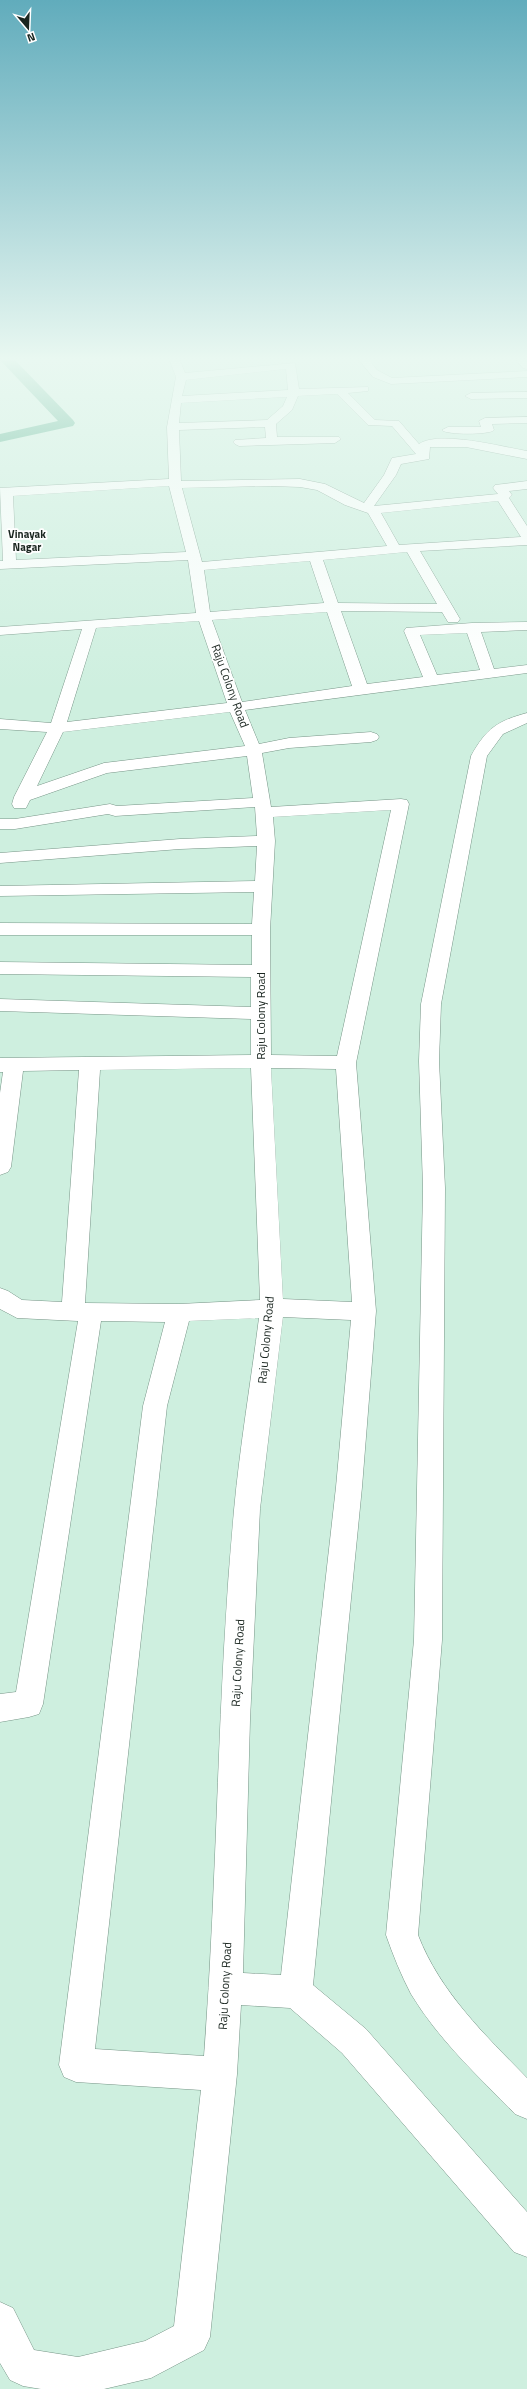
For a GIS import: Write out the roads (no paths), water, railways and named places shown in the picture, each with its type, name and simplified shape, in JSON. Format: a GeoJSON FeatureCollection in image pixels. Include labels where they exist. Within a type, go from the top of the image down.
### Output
{"type":"FeatureCollection","features":[{"type":"Feature","properties":{"kind":"street","name":"Raju Colony Road"},"geometry":{"type":"LineString","coordinates":[[77,2383],[151,2359],[191,2337],[220,2074],[226,1988],[235,1720],[247,1509],[272,1308],[261,1061],[261,930],[266,841],[263,808],[254,750],[236,707],[204,616],[195,562],[175,484],[174,467]]}},
{"type":"Feature","properties":{"kind":"street"},"geometry":{"type":"LineString","coordinates":[[370,509],[393,467]]}},
{"type":"Feature","properties":{"kind":"street"},"geometry":{"type":"LineString","coordinates":[[527,485],[499,488],[506,495],[502,497],[370,509],[349,502],[321,487],[300,483],[271,482],[175,484],[4,498],[5,565],[195,562],[315,556],[395,549],[527,541]]}},
{"type":"Feature","properties":{"kind":"street"},"geometry":{"type":"LineString","coordinates":[[502,497],[527,536]]}},
{"type":"Feature","properties":{"kind":"street"},"geometry":{"type":"LineString","coordinates":[[370,509],[395,549]]}},
{"type":"Feature","properties":{"kind":"street"},"geometry":{"type":"LineString","coordinates":[[411,548],[448,608],[465,628],[488,673]]}},
{"type":"Feature","properties":{"kind":"street"},"geometry":{"type":"LineString","coordinates":[[315,556],[361,689]]}},
{"type":"Feature","properties":{"kind":"street"},"geometry":{"type":"LineString","coordinates":[[0,631],[90,626],[332,607],[448,608]]}},
{"type":"Feature","properties":{"kind":"street"},"geometry":{"type":"LineString","coordinates":[[8,824],[57,728],[90,626]]}},
{"type":"Feature","properties":{"kind":"street"},"geometry":{"type":"LineString","coordinates":[[432,680],[411,631],[527,626]]}},
{"type":"Feature","properties":{"kind":"street"},"geometry":{"type":"LineString","coordinates":[[0,724],[57,728],[236,707],[361,689],[527,669]]}},
{"type":"Feature","properties":{"kind":"street"},"geometry":{"type":"LineString","coordinates":[[527,718],[502,726],[489,736],[479,756],[431,1004],[429,1061],[434,1188],[428,1640],[402,1935],[408,1956],[443,2010],[466,2038],[527,2102]]}},
{"type":"Feature","properties":{"kind":"street"},"geometry":{"type":"LineString","coordinates":[[22,797],[104,768],[254,750],[289,743],[371,736]]}},
{"type":"Feature","properties":{"kind":"street"},"geometry":{"type":"LineString","coordinates":[[8,824],[110,809],[115,811],[401,804],[346,1063],[364,1311],[349,1487],[296,1992]]}},
{"type":"Feature","properties":{"kind":"street"},"geometry":{"type":"LineString","coordinates":[[0,858],[180,844],[266,841]]}},
{"type":"Feature","properties":{"kind":"street"},"geometry":{"type":"LineString","coordinates":[[0,891],[264,886]]}},
{"type":"Feature","properties":{"kind":"street"},"geometry":{"type":"LineString","coordinates":[[0,928],[261,930]]}},
{"type":"Feature","properties":{"kind":"street"},"geometry":{"type":"LineString","coordinates":[[0,968],[262,971]]}},
{"type":"Feature","properties":{"kind":"street"},"geometry":{"type":"LineString","coordinates":[[0,1005],[261,1013]]}},
{"type":"Feature","properties":{"kind":"street"},"geometry":{"type":"LineString","coordinates":[[0,1167],[7,1065],[261,1061],[346,1063]]}},
{"type":"Feature","properties":{"kind":"street"},"geometry":{"type":"LineString","coordinates":[[0,1708],[29,1704],[82,1312],[90,1064]]}},
{"type":"Feature","properties":{"kind":"street"},"geometry":{"type":"LineString","coordinates":[[1,1305],[17,1309],[82,1312],[179,1313],[272,1308],[364,1311]]}},
{"type":"Feature","properties":{"kind":"street"},"geometry":{"type":"LineString","coordinates":[[179,1313],[155,1406],[76,2065],[220,2074]]}},
{"type":"Feature","properties":{"kind":"street"},"geometry":{"type":"LineString","coordinates":[[226,1988],[296,1992],[354,2041],[527,2239]]}},
{"type":"Feature","properties":{"kind":"street"},"geometry":{"type":"LineString","coordinates":[[1,2326],[23,2367],[77,2383]]}},
{"type":"Feature","properties":{"kind":"district","name":"Vinayak Nagar"},"geometry":{"type":"Point","coordinates":[27,540]}}]}
